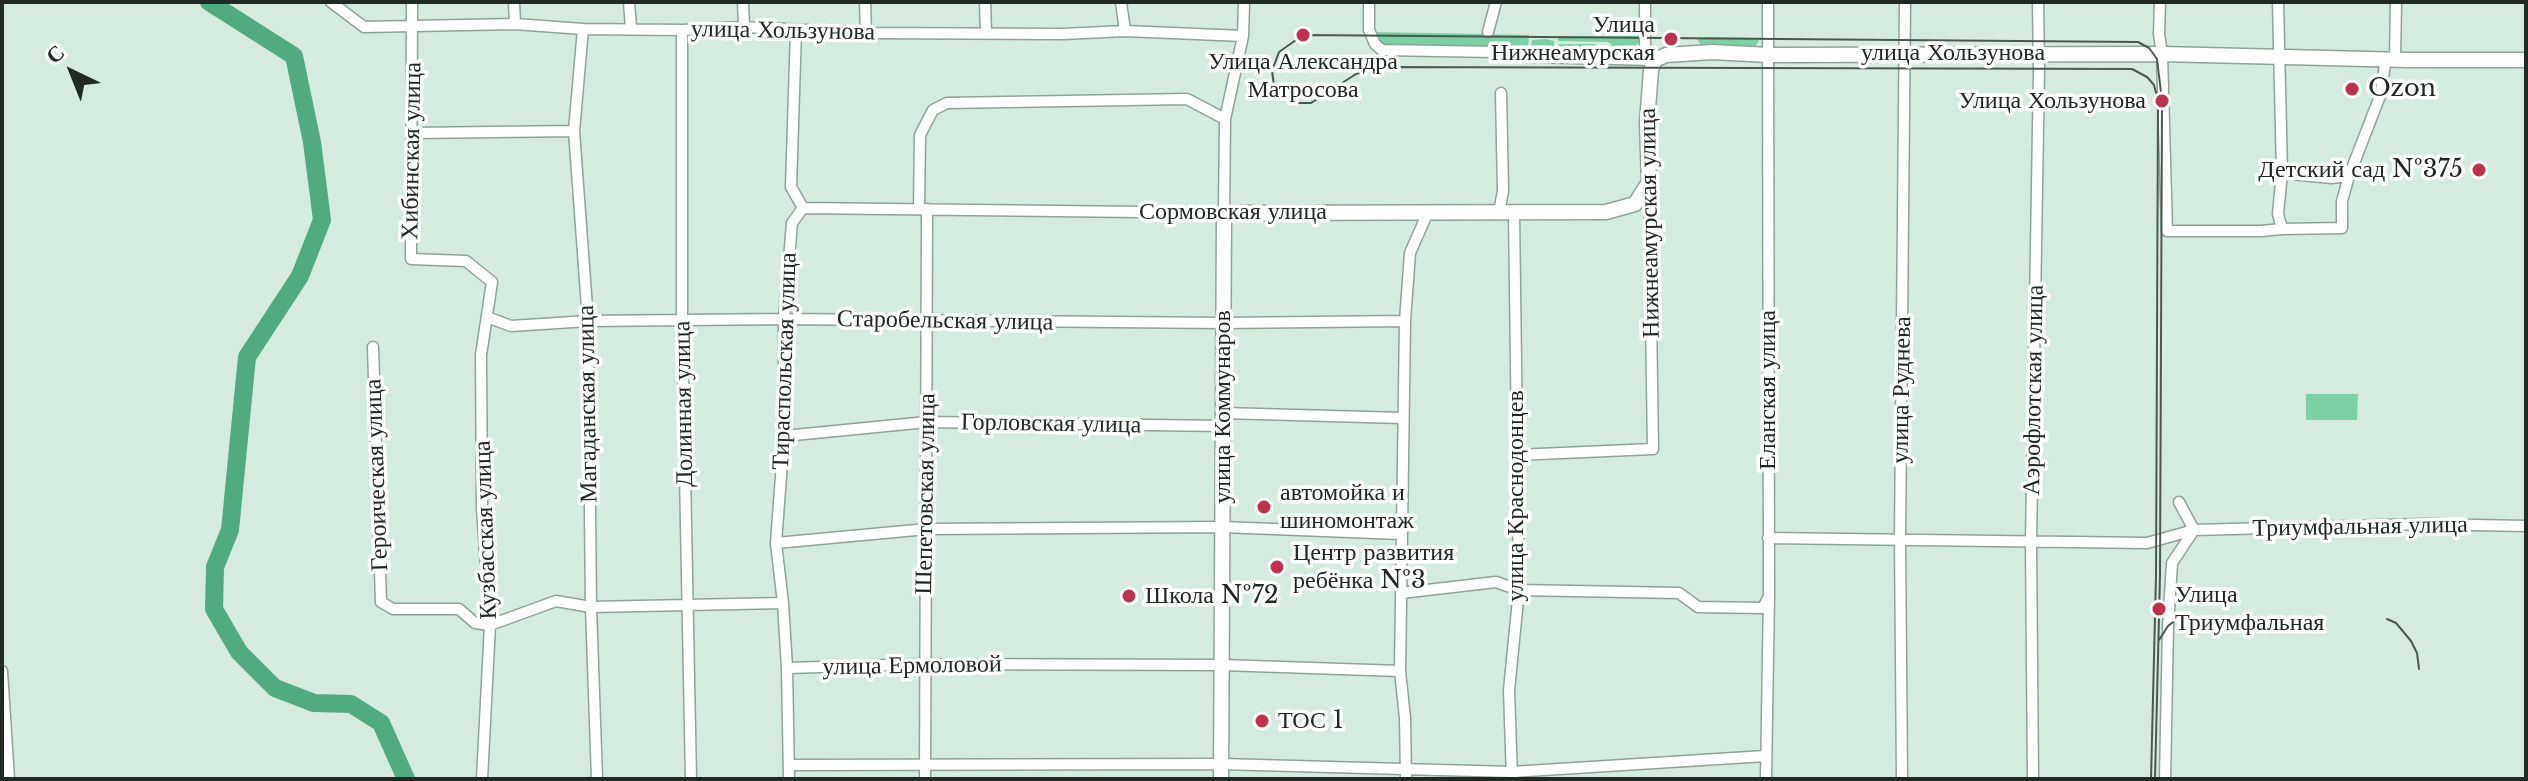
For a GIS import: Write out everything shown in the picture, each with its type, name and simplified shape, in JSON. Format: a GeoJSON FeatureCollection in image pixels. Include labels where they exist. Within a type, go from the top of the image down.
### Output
{"type":"FeatureCollection","features":[{"type":"Feature","properties":{"kind":"street","name":"улица Хользунова"},"geometry":{"type":"LineString","coordinates":[[331,2],[364,27],[515,24],[583,29],[744,27],[866,33],[1063,34],[1125,31],[1243,36]]}},
{"type":"Feature","properties":{"kind":"street","name":"Хибинская улица"},"geometry":{"type":"LineString","coordinates":[[412,2],[411,259],[466,261],[492,282]]}},
{"type":"Feature","properties":{"kind":"street"},"geometry":{"type":"LineString","coordinates":[[514,2],[515,24]]}},
{"type":"Feature","properties":{"kind":"street"},"geometry":{"type":"LineString","coordinates":[[629,2],[631,28]]}},
{"type":"Feature","properties":{"kind":"street"},"geometry":{"type":"LineString","coordinates":[[743,2],[744,27]]}},
{"type":"Feature","properties":{"kind":"street"},"geometry":{"type":"LineString","coordinates":[[865,2],[866,33]]}},
{"type":"Feature","properties":{"kind":"street"},"geometry":{"type":"LineString","coordinates":[[985,2],[986,32]]}},
{"type":"Feature","properties":{"kind":"street"},"geometry":{"type":"LineString","coordinates":[[1121,2],[1125,31]]}},
{"type":"Feature","properties":{"kind":"street"},"geometry":{"type":"LineString","coordinates":[[1243,36],[1244,2]]}},
{"type":"Feature","properties":{"kind":"street","name":"улица Хользунова"},"geometry":{"type":"LineString","coordinates":[[1369,2],[1369,30],[1375,44],[1382,50],[1655,60],[1683,53],[2162,54],[2526,60]]}},
{"type":"Feature","properties":{"kind":"street"},"geometry":{"type":"LineString","coordinates":[[1488,32],[1496,2]]}},
{"type":"Feature","properties":{"kind":"street","name":"Нижнеамурская улица"},"geometry":{"type":"LineString","coordinates":[[1516,455],[1653,449],[1647,122],[1650,77],[1655,60],[1649,57],[1645,47],[1645,2]]}},
{"type":"Feature","properties":{"kind":"street","name":"Еланская улица"},"geometry":{"type":"LineString","coordinates":[[1766,779],[1769,594],[1768,2]]}},
{"type":"Feature","properties":{"kind":"street","name":"улица Руднева"},"geometry":{"type":"LineString","coordinates":[[1902,779],[1900,539],[1905,2]]}},
{"type":"Feature","properties":{"kind":"street","name":"Аэрофлотская улица"},"geometry":{"type":"LineString","coordinates":[[2033,779],[2031,541],[2038,2]]}},
{"type":"Feature","properties":{"kind":"street"},"geometry":{"type":"LineString","coordinates":[[2160,2],[2167,231],[2342,228],[2342,201],[2349,176],[2391,59],[2396,2]]}},
{"type":"Feature","properties":{"kind":"street"},"geometry":{"type":"LineString","coordinates":[[2278,2],[2282,173],[2278,214],[2282,229]]}},
{"type":"Feature","properties":{"kind":"street","name":"Магаданская улица"},"geometry":{"type":"LineString","coordinates":[[583,29],[574,131],[588,321],[591,607],[597,779]]}},
{"type":"Feature","properties":{"kind":"street","name":"Долинная улица"},"geometry":{"type":"LineString","coordinates":[[682,30],[682,320],[691,779]]}},
{"type":"Feature","properties":{"kind":"street"},"geometry":{"type":"LineString","coordinates":[[796,30],[791,187],[803,208]]}},
{"type":"Feature","properties":{"kind":"street","name":"улица Коммунаров"},"geometry":{"type":"LineString","coordinates":[[1221,772],[1225,119],[1243,36]]}},
{"type":"Feature","properties":{"kind":"street","name":"улица Краснодонцев"},"geometry":{"type":"LineString","coordinates":[[1501,93],[1519,590],[1509,690],[1512,775]]}},
{"type":"Feature","properties":{"kind":"street","name":"Шепетовская улица"},"geometry":{"type":"LineString","coordinates":[[925,779],[923,664],[927,529],[927,322],[920,135],[933,110],[947,103],[1187,99],[1225,119]]}},
{"type":"Feature","properties":{"kind":"street"},"geometry":{"type":"LineString","coordinates":[[413,133],[574,131]]}},
{"type":"Feature","properties":{"kind":"street"},"geometry":{"type":"LineString","coordinates":[[2282,173],[2331,178],[2349,176]]}},
{"type":"Feature","properties":{"kind":"street","name":"Сормовская улица"},"geometry":{"type":"LineString","coordinates":[[803,208],[1224,213],[1606,212],[1635,204],[1649,182]]}},
{"type":"Feature","properties":{"kind":"street","name":"Тираспольская улица"},"geometry":{"type":"LineString","coordinates":[[783,603],[776,543],[784,436],[784,319],[792,223],[803,208]]}},
{"type":"Feature","properties":{"kind":"street"},"geometry":{"type":"LineString","coordinates":[[1406,774],[1400,671],[1405,321],[1410,253],[1428,212]]}},
{"type":"Feature","properties":{"kind":"street","name":"Кузбасская улица"},"geometry":{"type":"LineString","coordinates":[[482,779],[490,625],[482,508],[481,355],[492,282]]}},
{"type":"Feature","properties":{"kind":"street","name":"Старобельская улица"},"geometry":{"type":"LineString","coordinates":[[487,317],[511,326],[588,321],[784,319],[1223,323],[1405,321]]}},
{"type":"Feature","properties":{"kind":"street","name":"Героическая улица"},"geometry":{"type":"LineString","coordinates":[[373,347],[381,602],[393,609],[459,609],[475,623],[490,625]]}},
{"type":"Feature","properties":{"kind":"street","name":"Горловская улица"},"geometry":{"type":"LineString","coordinates":[[784,436],[927,422],[1402,418]]}},
{"type":"Feature","properties":{"kind":"street"},"geometry":{"type":"LineString","coordinates":[[2165,779],[2172,563],[2194,530],[2179,502]]}},
{"type":"Feature","properties":{"kind":"street","name":"Триумфальная улица"},"geometry":{"type":"LineString","coordinates":[[1768,538],[2147,543],[2194,530],[2423,524],[2526,526]]}},
{"type":"Feature","properties":{"kind":"street"},"geometry":{"type":"LineString","coordinates":[[776,543],[927,529],[1222,527],[1401,534]]}},
{"type":"Feature","properties":{"kind":"street"},"geometry":{"type":"LineString","coordinates":[[1401,593],[1496,582],[1519,590],[1679,593],[1698,607],[1763,608],[1769,594]]}},
{"type":"Feature","properties":{"kind":"street"},"geometry":{"type":"LineString","coordinates":[[490,625],[556,601],[591,607],[783,603]]}},
{"type":"Feature","properties":{"kind":"street","name":"улица Ермоловой"},"geometry":{"type":"LineString","coordinates":[[783,603],[787,668],[923,664],[1222,665],[1400,671]]}},
{"type":"Feature","properties":{"kind":"street"},"geometry":{"type":"LineString","coordinates":[[787,668],[789,779]]}},
{"type":"Feature","properties":{"kind":"street"},"geometry":{"type":"LineString","coordinates":[[2,671],[9,779]]}},
{"type":"Feature","properties":{"kind":"street"},"geometry":{"type":"LineString","coordinates":[[789,765],[925,763],[1221,772],[1512,775],[1765,756]]}},
{"type":"Feature","properties":{"kind":"green space"},"geometry":{"type":"Polygon","coordinates":[[[1374,32],[1529,35],[1528,50],[1508,48],[1509,42],[1490,48],[1383,47],[1374,32]]]}},
{"type":"Feature","properties":{"kind":"green space"},"geometry":{"type":"Polygon","coordinates":[[[1558,36],[1641,36],[1641,41],[1634,47],[1615,48],[1608,42],[1558,41],[1558,36]]]}},
{"type":"Feature","properties":{"kind":"green space"},"geometry":{"type":"Polygon","coordinates":[[[1758,38],[1759,41],[1755,47],[1721,48],[1701,45],[1697,39],[1758,38]]]}},
{"type":"Feature","properties":{"kind":"green space"},"geometry":{"type":"Polygon","coordinates":[[[1532,40],[1554,41],[1554,52],[1534,51],[1532,40]]]}},
{"type":"Feature","properties":{"kind":"green space"},"geometry":{"type":"Polygon","coordinates":[[[1559,44],[1595,44],[1600,48],[1600,53],[1583,53],[1568,46],[1558,53],[1559,44]]]}},
{"type":"Feature","properties":{"kind":"green space"},"geometry":{"type":"Polygon","coordinates":[[[2306,394],[2358,394],[2357,420],[2306,420],[2306,394]]]}},
{"type":"Feature","properties":{"kind":"waterway"},"geometry":{"type":"LineString","coordinates":[[209,2],[294,56],[312,142],[322,220],[300,276],[247,357],[230,530],[215,567],[214,609],[239,652],[275,688],[314,703],[351,704],[381,723],[406,779]]}},
{"type":"Feature","properties":{"kind":"tram line"},"geometry":{"type":"LineString","coordinates":[[2151,779],[2156,576],[2158,100],[2154,85],[2147,77],[2132,69],[1378,67],[1356,74],[1311,103],[1298,103],[1283,96],[1274,85],[1272,71],[1279,52],[1303,35],[2138,42],[2149,48],[2157,59],[2162,101],[2160,576],[2155,779]]}},
{"type":"Feature","properties":{"kind":"tram line"},"geometry":{"type":"LineString","coordinates":[[2159,640],[2177,619],[2201,617]]}},
{"type":"Feature","properties":{"kind":"tram line"},"geometry":{"type":"LineString","coordinates":[[2387,619],[2396,623],[2411,641],[2417,653],[2419,669]]}},
{"type":"Feature","properties":{"kind":"place","name":"Улица Александра Матросова"},"geometry":{"type":"Point","coordinates":[1303,35]}},
{"type":"Feature","properties":{"kind":"place","name":"Улица Нижнеамурская"},"geometry":{"type":"Point","coordinates":[1671,39]}},
{"type":"Feature","properties":{"kind":"place","name":"Ozon"},"geometry":{"type":"Point","coordinates":[2352,89]}},
{"type":"Feature","properties":{"kind":"place","name":"Улица Хользунова"},"geometry":{"type":"Point","coordinates":[2162,101]}},
{"type":"Feature","properties":{"kind":"place","name":"Детский сад №375"},"geometry":{"type":"Point","coordinates":[2479,170]}},
{"type":"Feature","properties":{"kind":"place","name":"автомойка и шиномонтаж"},"geometry":{"type":"Point","coordinates":[1264,507]}},
{"type":"Feature","properties":{"kind":"place","name":"Центр развития ребёнка №3"},"geometry":{"type":"Point","coordinates":[1277,567]}},
{"type":"Feature","properties":{"kind":"place","name":"Школа №72"},"geometry":{"type":"Point","coordinates":[1129,596]}},
{"type":"Feature","properties":{"kind":"place","name":"Улица Триумфальная"},"geometry":{"type":"Point","coordinates":[2159,609]}},
{"type":"Feature","properties":{"kind":"place","name":"ТОС 1"},"geometry":{"type":"Point","coordinates":[1262,721]}}]}
